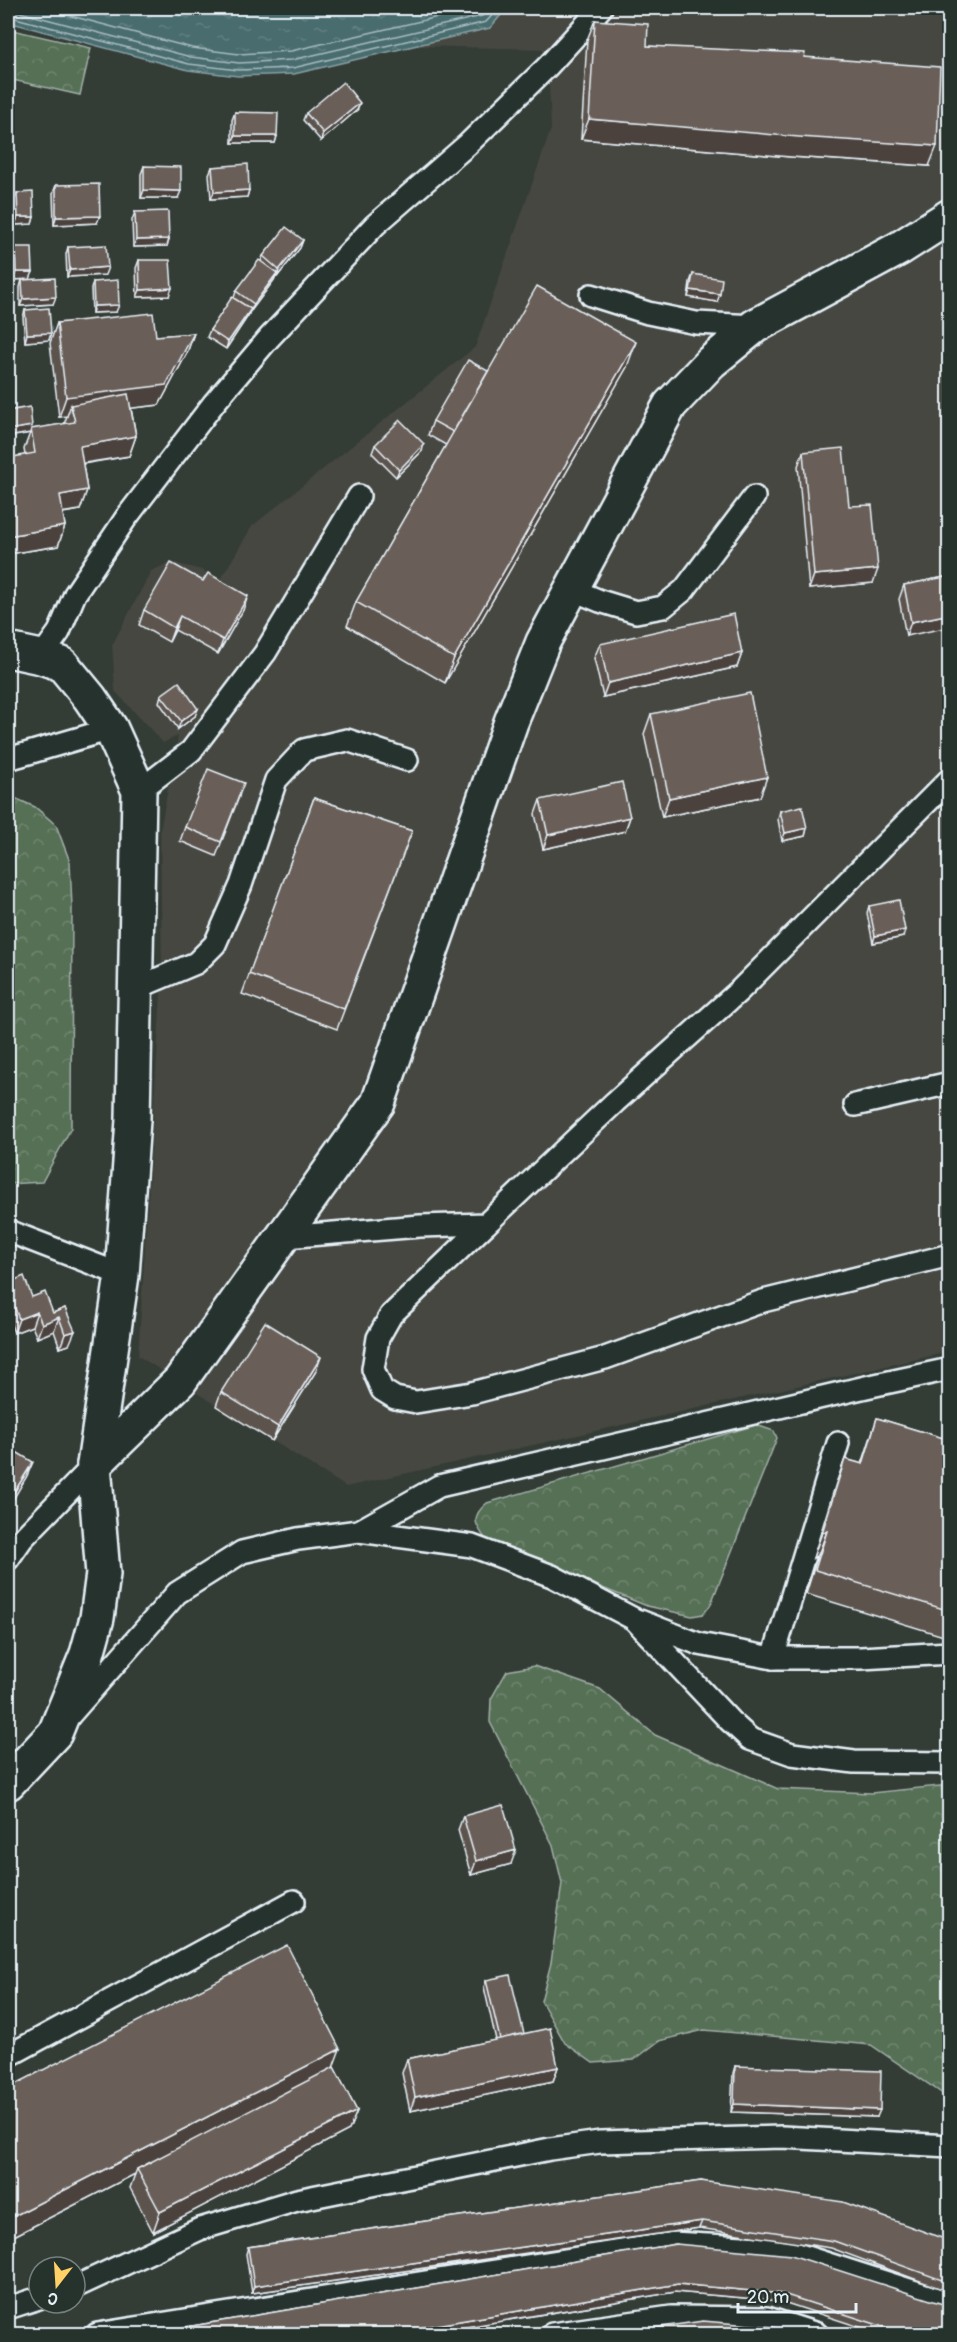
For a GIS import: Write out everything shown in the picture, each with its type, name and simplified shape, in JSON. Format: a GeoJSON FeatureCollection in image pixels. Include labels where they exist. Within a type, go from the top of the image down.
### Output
{"type":"FeatureCollection","features":[{"type":"Feature","properties":{"kind":"street"},"geometry":{"type":"LineString","coordinates":[[94,1465],[180,1381],[378,1103],[511,723],[543,642],[670,405],[711,362],[755,326],[900,248],[950,216]]}},
{"type":"Feature","properties":{"kind":"street"},"geometry":{"type":"LineString","coordinates":[[8,651],[41,657],[62,664],[90,698],[111,729],[139,791],[133,1120],[122,1275],[94,1465],[102,1585],[97,1618],[87,1654],[55,1732],[8,1783]]}},
{"type":"Feature","properties":{"kind":"lane"},"geometry":{"type":"LineString","coordinates":[[41,657],[59,632],[75,594],[126,518],[214,403],[269,338],[375,225],[467,145],[516,98],[601,8]]}},
{"type":"Feature","properties":{"kind":"lane"},"geometry":{"type":"LineString","coordinates":[[591,295],[648,313],[696,323],[755,326]]}},
{"type":"Feature","properties":{"kind":"lane"},"geometry":{"type":"LineString","coordinates":[[139,791],[191,751],[265,653],[359,496]]}},
{"type":"Feature","properties":{"kind":"lane"},"geometry":{"type":"LineString","coordinates":[[571,589],[636,612],[663,607],[684,590],[754,496]]}},
{"type":"Feature","properties":{"kind":"lane"},"geometry":{"type":"LineString","coordinates":[[8,759],[111,729]]}},
{"type":"Feature","properties":{"kind":"lane"},"geometry":{"type":"LineString","coordinates":[[134,989],[196,963],[215,944],[241,885],[276,780],[304,750],[346,740],[407,760]]}},
{"type":"Feature","properties":{"kind":"lane"},"geometry":{"type":"LineString","coordinates":[[950,779],[740,991],[615,1102],[391,1315],[378,1338],[373,1368],[382,1390],[395,1398],[416,1402],[472,1393],[605,1358],[763,1301],[950,1255]]}},
{"type":"Feature","properties":{"kind":"lane"},"geometry":{"type":"LineString","coordinates":[[855,1105],[950,1083]]}},
{"type":"Feature","properties":{"kind":"lane"},"geometry":{"type":"LineString","coordinates":[[284,1237],[420,1226],[486,1224]]}},
{"type":"Feature","properties":{"kind":"lane"},"geometry":{"type":"LineString","coordinates":[[8,1232],[122,1275]]}},
{"type":"Feature","properties":{"kind":"lane"},"geometry":{"type":"LineString","coordinates":[[359,1531],[439,1486],[866,1386],[950,1370]]}},
{"type":"Feature","properties":{"kind":"lane"},"geometry":{"type":"LineString","coordinates":[[773,1658],[838,1443]]}},
{"type":"Feature","properties":{"kind":"lane"},"geometry":{"type":"LineString","coordinates":[[8,1559],[22,1539],[94,1465]]}},
{"type":"Feature","properties":{"kind":"lane"},"geometry":{"type":"LineString","coordinates":[[55,1732],[177,1593],[242,1552],[298,1539],[359,1531],[472,1546],[552,1576],[634,1619],[699,1644],[773,1658],[861,1658],[950,1653]]}},
{"type":"Feature","properties":{"kind":"lane"},"geometry":{"type":"LineString","coordinates":[[634,1619],[730,1721],[750,1739],[792,1754],[844,1761],[950,1763]]}},
{"type":"Feature","properties":{"kind":"lane"},"geometry":{"type":"LineString","coordinates":[[8,2056],[294,1901]]}},
{"type":"Feature","properties":{"kind":"lane"},"geometry":{"type":"LineString","coordinates":[[87,2282],[200,2229],[297,2200],[550,2149],[600,2142],[782,2138],[950,2146]]}},
{"type":"Feature","properties":{"kind":"lane"},"geometry":{"type":"LineString","coordinates":[[97,2334],[672,2243],[781,2249],[950,2303]]}},
{"type":"Feature","properties":{"kind":"lane"},"geometry":{"type":"LineString","coordinates":[[8,2308],[27,2302]]}},
{"type":"Feature","properties":{"kind":"lane"},"geometry":{"type":"LineString","coordinates":[[552,2334],[671,2317],[767,2318],[817,2334]]}},
{"type":"Feature","properties":{"kind":"shaded area"},"geometry":{"type":"Polygon","coordinates":[[[507,8],[949,8],[949,1352],[346,1487],[138,1356],[162,977],[160,830],[178,736],[163,743],[115,691],[112,645],[151,571],[171,562],[202,570],[220,580],[252,526],[475,347],[551,129],[548,66],[542,49],[410,46],[490,28],[507,8]]]}},
{"type":"Feature","properties":{"kind":"green space"},"geometry":{"type":"Polygon","coordinates":[[[8,29],[91,48],[80,95],[8,79],[8,29]]]}},
{"type":"Feature","properties":{"kind":"green space"},"geometry":{"type":"Polygon","coordinates":[[[10,796],[35,807],[56,825],[70,862],[72,907],[71,1128],[42,1182],[8,1184],[8,798],[10,796]]]}},
{"type":"Feature","properties":{"kind":"green space"},"geometry":{"type":"Polygon","coordinates":[[[756,1425],[774,1431],[777,1438],[710,1606],[703,1614],[692,1616],[647,1606],[487,1541],[477,1526],[476,1517],[487,1503],[756,1425]]]}},
{"type":"Feature","properties":{"kind":"green space"},"geometry":{"type":"Polygon","coordinates":[[[534,1666],[600,1689],[655,1735],[778,1789],[871,1793],[949,1785],[949,2098],[871,2045],[704,2030],[659,2041],[634,2060],[593,2063],[565,2043],[541,2001],[551,1963],[562,1883],[553,1845],[490,1722],[491,1699],[507,1671],[534,1666]]]}},
{"type":"Feature","properties":{"kind":"water"},"geometry":{"type":"Polygon","coordinates":[[[8,8],[507,8],[490,28],[294,74],[238,76],[188,70],[8,22],[8,8]]]}},
{"type":"Feature","properties":{"kind":"building"},"geometry":{"type":"Polygon","coordinates":[[[595,20],[648,24],[647,46],[805,53],[804,57],[940,67],[937,146],[589,119],[595,20]]]}},
{"type":"Feature","properties":{"kind":"building"},"geometry":{"type":"Polygon","coordinates":[[[343,82],[360,103],[323,133],[306,113],[343,82]]]}},
{"type":"Feature","properties":{"kind":"building"},"geometry":{"type":"Polygon","coordinates":[[[235,112],[278,113],[277,136],[235,136],[235,112]]]}},
{"type":"Feature","properties":{"kind":"building"},"geometry":{"type":"Polygon","coordinates":[[[248,164],[249,190],[214,192],[212,167],[248,164]]]}},
{"type":"Feature","properties":{"kind":"building"},"geometry":{"type":"Polygon","coordinates":[[[144,166],[181,167],[181,191],[144,190],[144,166]]]}},
{"type":"Feature","properties":{"kind":"building"},"geometry":{"type":"Polygon","coordinates":[[[99,184],[100,216],[56,217],[56,185],[99,184]]]}},
{"type":"Feature","properties":{"kind":"building"},"geometry":{"type":"Polygon","coordinates":[[[33,192],[34,217],[18,217],[17,193],[33,192]]]}},
{"type":"Feature","properties":{"kind":"building"},"geometry":{"type":"Polygon","coordinates":[[[168,211],[169,239],[136,240],[135,212],[168,211]]]}},
{"type":"Feature","properties":{"kind":"building"},"geometry":{"type":"Polygon","coordinates":[[[286,227],[303,240],[279,270],[263,256],[286,227]]]}},
{"type":"Feature","properties":{"kind":"building"},"geometry":{"type":"Polygon","coordinates":[[[106,245],[108,267],[70,270],[68,247],[106,245]]]}},
{"type":"Feature","properties":{"kind":"building"},"geometry":{"type":"Polygon","coordinates":[[[15,247],[32,247],[33,272],[16,272],[15,247]]]}},
{"type":"Feature","properties":{"kind":"building"},"geometry":{"type":"Polygon","coordinates":[[[139,260],[170,260],[172,288],[140,290],[139,260]]]}},
{"type":"Feature","properties":{"kind":"building"},"geometry":{"type":"Polygon","coordinates":[[[259,260],[277,273],[254,304],[236,291],[259,260]]]}},
{"type":"Feature","properties":{"kind":"building"},"geometry":{"type":"Polygon","coordinates":[[[693,274],[722,279],[720,294],[690,290],[693,274]]]}},
{"type":"Feature","properties":{"kind":"building"},"geometry":{"type":"Polygon","coordinates":[[[55,278],[56,297],[23,299],[22,280],[55,278]]]}},
{"type":"Feature","properties":{"kind":"building"},"geometry":{"type":"Polygon","coordinates":[[[118,280],[119,305],[94,306],[93,282],[118,280]]]}},
{"type":"Feature","properties":{"kind":"building"},"geometry":{"type":"Polygon","coordinates":[[[537,286],[636,342],[454,658],[356,602],[537,286]]]}},
{"type":"Feature","properties":{"kind":"building"},"geometry":{"type":"Polygon","coordinates":[[[232,297],[251,309],[228,342],[210,330],[232,297]]]}},
{"type":"Feature","properties":{"kind":"building"},"geometry":{"type":"Polygon","coordinates":[[[49,308],[51,333],[27,334],[25,310],[49,308]]]}},
{"type":"Feature","properties":{"kind":"building"},"geometry":{"type":"Polygon","coordinates":[[[153,313],[156,336],[194,333],[166,385],[66,397],[57,323],[153,313]]]}},
{"type":"Feature","properties":{"kind":"building"},"geometry":{"type":"Polygon","coordinates":[[[468,360],[488,371],[453,432],[433,421],[468,360]]]}},
{"type":"Feature","properties":{"kind":"building"},"geometry":{"type":"Polygon","coordinates":[[[128,394],[136,436],[80,446],[87,490],[60,495],[65,526],[8,536],[8,458],[35,453],[31,429],[75,422],[71,405],[128,394]]]}},
{"type":"Feature","properties":{"kind":"building"},"geometry":{"type":"Polygon","coordinates":[[[30,407],[32,426],[8,430],[8,411],[30,407]]]}},
{"type":"Feature","properties":{"kind":"building"},"geometry":{"type":"Polygon","coordinates":[[[400,420],[424,444],[399,470],[375,445],[400,420]]]}},
{"type":"Feature","properties":{"kind":"building"},"geometry":{"type":"Polygon","coordinates":[[[843,448],[849,506],[872,505],[878,569],[814,575],[803,452],[843,448]]]}},
{"type":"Feature","properties":{"kind":"building"},"geometry":{"type":"Polygon","coordinates":[[[171,563],[203,581],[208,573],[248,596],[223,640],[180,616],[174,628],[144,610],[171,563]]]}},
{"type":"Feature","properties":{"kind":"building"},"geometry":{"type":"Polygon","coordinates":[[[950,576],[950,614],[911,622],[904,585],[950,576]]]}},
{"type":"Feature","properties":{"kind":"building"},"geometry":{"type":"Polygon","coordinates":[[[734,614],[742,653],[608,683],[600,644],[734,614]]]}},
{"type":"Feature","properties":{"kind":"building"},"geometry":{"type":"Polygon","coordinates":[[[179,682],[198,709],[181,721],[161,695],[179,682]]]}},
{"type":"Feature","properties":{"kind":"building"},"geometry":{"type":"Polygon","coordinates":[[[750,693],[767,777],[669,798],[651,714],[750,693]]]}},
{"type":"Feature","properties":{"kind":"building"},"geometry":{"type":"Polygon","coordinates":[[[208,769],[244,783],[221,842],[185,827],[208,769]]]}},
{"type":"Feature","properties":{"kind":"building"},"geometry":{"type":"Polygon","coordinates":[[[622,782],[630,817],[548,835],[540,800],[622,782]]]}},
{"type":"Feature","properties":{"kind":"building"},"geometry":{"type":"Polygon","coordinates":[[[314,798],[412,831],[344,1009],[249,974],[314,798]]]}},
{"type":"Feature","properties":{"kind":"building"},"geometry":{"type":"Polygon","coordinates":[[[802,806],[807,828],[785,833],[780,811],[802,806]]]}},
{"type":"Feature","properties":{"kind":"building"},"geometry":{"type":"Polygon","coordinates":[[[899,900],[905,930],[875,936],[869,906],[899,900]]]}},
{"type":"Feature","properties":{"kind":"building"},"geometry":{"type":"Polygon","coordinates":[[[8,1261],[15,1280],[24,1276],[32,1297],[45,1292],[53,1313],[65,1308],[75,1331],[65,1334],[59,1317],[42,1324],[37,1312],[19,1319],[10,1295],[8,1296],[8,1261]]]}},
{"type":"Feature","properties":{"kind":"building"},"geometry":{"type":"Polygon","coordinates":[[[265,1322],[321,1357],[278,1427],[221,1392],[265,1322]]]}},
{"type":"Feature","properties":{"kind":"building"},"geometry":{"type":"Polygon","coordinates":[[[877,1418],[950,1440],[950,1611],[815,1570],[827,1531],[822,1533],[845,1459],[863,1464],[877,1418]]]}},
{"type":"Feature","properties":{"kind":"building"},"geometry":{"type":"Polygon","coordinates":[[[8,1447],[33,1462],[8,1502],[8,1447]]]}},
{"type":"Feature","properties":{"kind":"building"},"geometry":{"type":"Polygon","coordinates":[[[503,1805],[516,1850],[476,1861],[463,1816],[503,1805]]]}},
{"type":"Feature","properties":{"kind":"building"},"geometry":{"type":"Polygon","coordinates":[[[287,1945],[340,2049],[8,2219],[8,2088],[287,1945]]]}},
{"type":"Feature","properties":{"kind":"building"},"geometry":{"type":"Polygon","coordinates":[[[510,1975],[524,2034],[500,2039],[486,1980],[510,1975]]]}},
{"type":"Feature","properties":{"kind":"building"},"geometry":{"type":"Polygon","coordinates":[[[550,2028],[558,2067],[415,2097],[407,2059],[550,2028]]]}},
{"type":"Feature","properties":{"kind":"building"},"geometry":{"type":"Polygon","coordinates":[[[735,2066],[881,2071],[880,2110],[734,2104],[735,2066]]]}},
{"type":"Feature","properties":{"kind":"building"},"geometry":{"type":"Polygon","coordinates":[[[334,2067],[357,2111],[160,2212],[137,2169],[334,2067]]]}},
{"type":"Feature","properties":{"kind":"building"},"geometry":{"type":"Polygon","coordinates":[[[701,2181],[843,2202],[950,2241],[950,2283],[834,2241],[702,2221],[254,2286],[248,2247],[701,2181]]]}},
{"type":"Feature","properties":{"kind":"building"},"geometry":{"type":"Polygon","coordinates":[[[676,2244],[791,2255],[949,2306],[940,2334],[906,2334],[783,2294],[678,2284],[383,2334],[157,2334],[157,2332],[676,2244]]]}},
{"type":"Feature","properties":{"kind":"building"},"geometry":{"type":"Polygon","coordinates":[[[703,2321],[773,2327],[795,2334],[611,2334],[703,2321]]]}}]}
